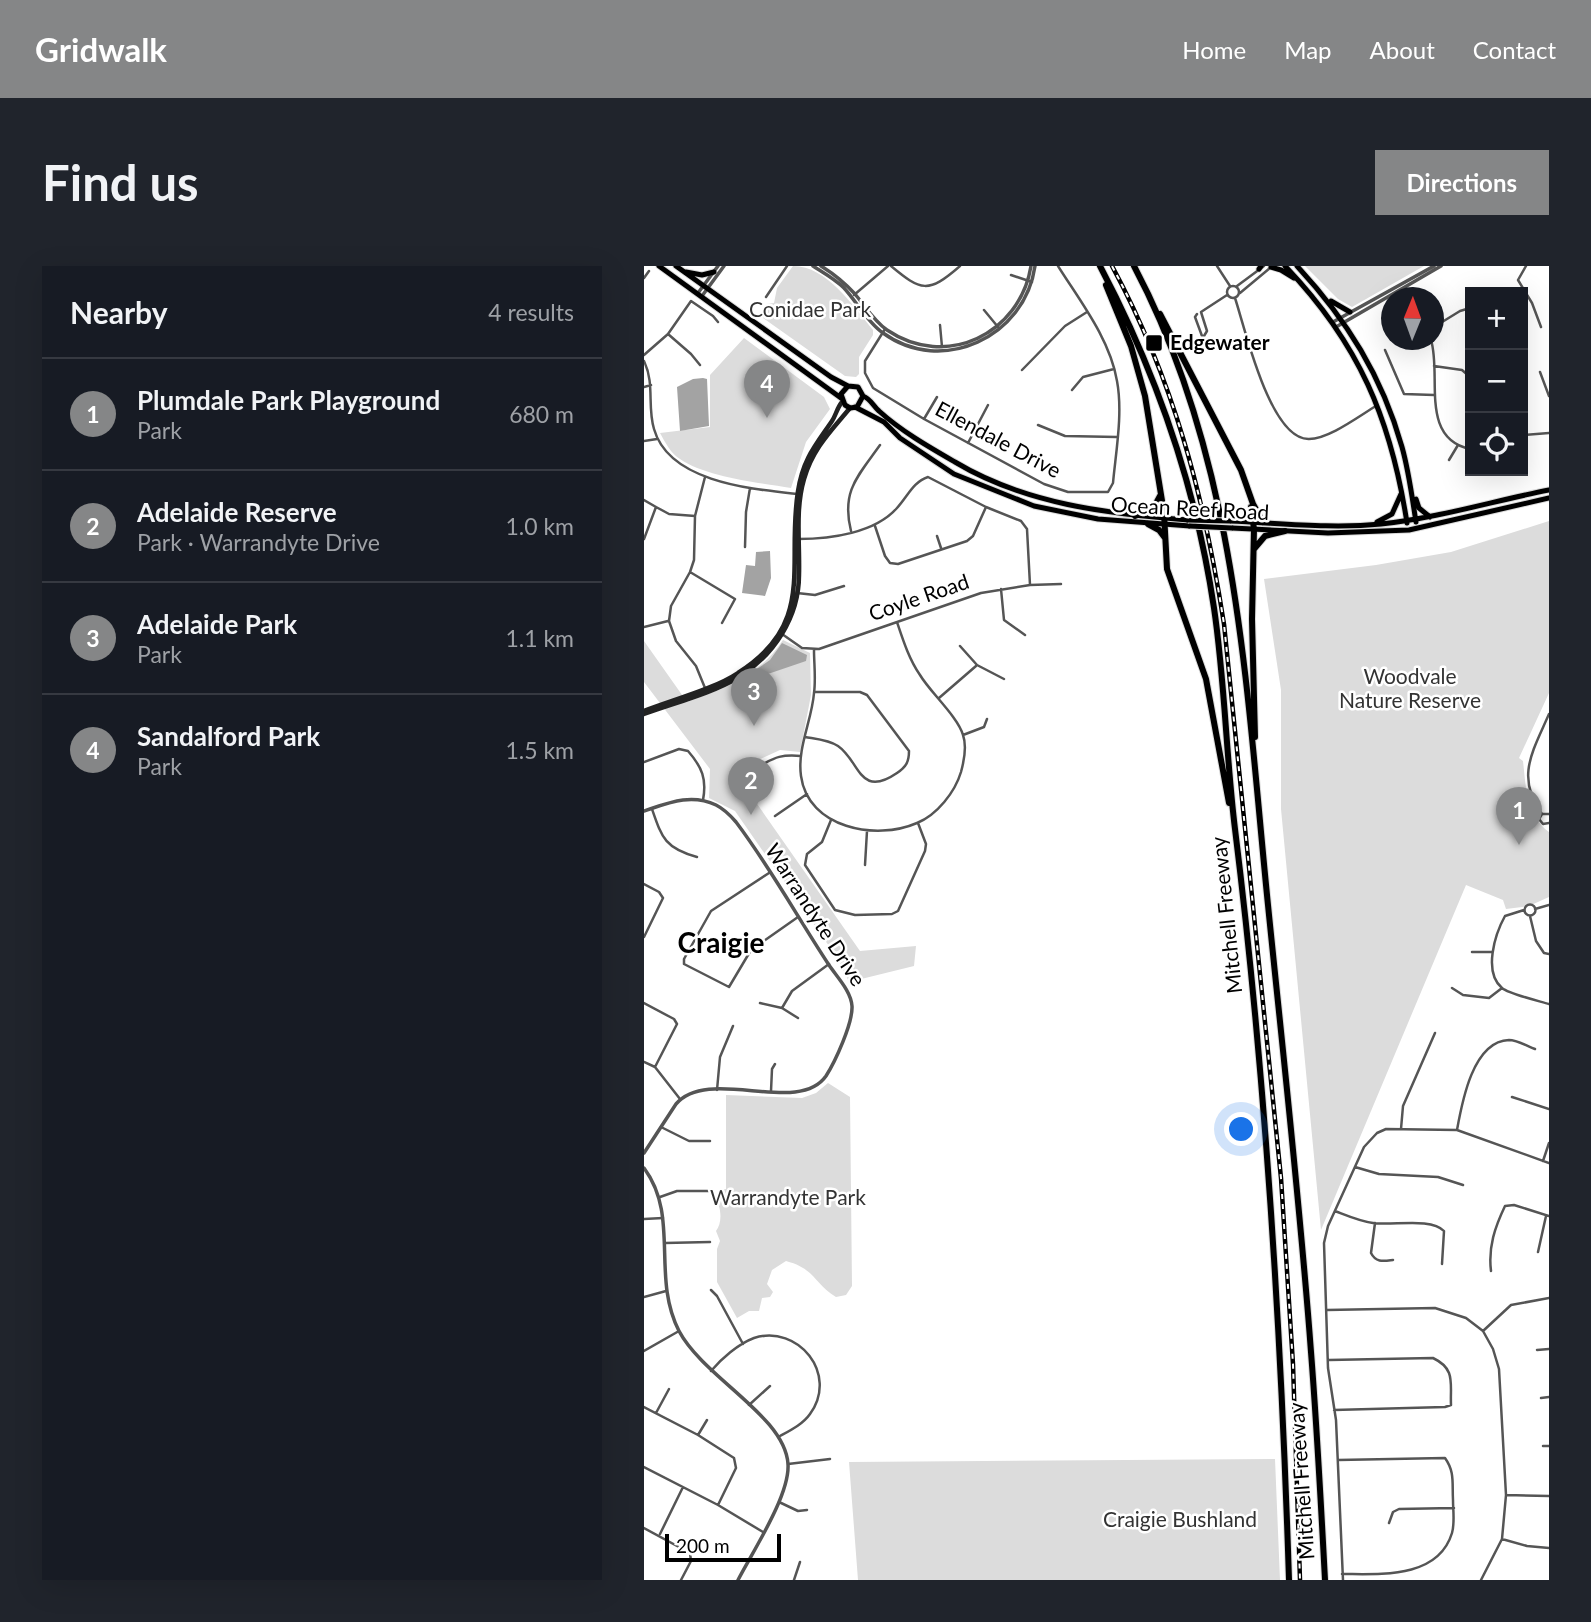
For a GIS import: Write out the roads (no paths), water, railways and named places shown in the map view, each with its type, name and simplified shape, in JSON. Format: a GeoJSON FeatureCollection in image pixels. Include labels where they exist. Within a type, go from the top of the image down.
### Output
{"type":"FeatureCollection","features":[{"type":"Feature","properties":{"kind":"highway"},"geometry":{"type":"LineString","coordinates":[[1099,266],[1138,371],[1152,433],[1165,521],[1170,581],[1196,650],[1213,709],[1235,825]]}},
{"type":"Feature","properties":{"kind":"highway","name":"Mitchell Freeway"},"geometry":{"type":"LineString","coordinates":[[1099,266],[1137,340],[1182,462],[1198,522],[1214,609],[1264,1110],[1280,1345],[1289,1580]]}},
{"type":"Feature","properties":{"kind":"highway","name":"Mitchell Freeway"},"geometry":{"type":"LineString","coordinates":[[1134,266],[1178,367],[1209,462],[1233,578],[1253,754],[1311,1351],[1325,1580]]}},
{"type":"Feature","properties":{"kind":"highway"},"geometry":{"type":"LineString","coordinates":[[1145,288],[1241,470],[1263,522]]}},
{"type":"Feature","properties":{"kind":"highway"},"geometry":{"type":"LineString","coordinates":[[1136,516],[1157,505],[1160,487]]}},
{"type":"Feature","properties":{"kind":"highway"},"geometry":{"type":"LineString","coordinates":[[1248,491],[1254,525],[1253,754]]}},
{"type":"Feature","properties":{"kind":"highway"},"geometry":{"type":"LineString","coordinates":[[1148,524],[1159,530],[1165,538]]}},
{"type":"Feature","properties":{"kind":"highway"},"geometry":{"type":"LineString","coordinates":[[1254,550],[1265,536],[1285,531]]}},
{"type":"Feature","properties":{"kind":"main road"},"geometry":{"type":"LineString","coordinates":[[659,266],[853,407]]}},
{"type":"Feature","properties":{"kind":"main road"},"geometry":{"type":"LineString","coordinates":[[676,266],[831,377],[848,386],[858,387],[863,396],[861,403],[837,420],[812,457],[799,494]]}},
{"type":"Feature","properties":{"kind":"main road"},"geometry":{"type":"LineString","coordinates":[[1272,266],[1299,281]]}},
{"type":"Feature","properties":{"kind":"main road"},"geometry":{"type":"LineString","coordinates":[[1285,266],[1334,325],[1361,366],[1393,449],[1409,530]]}},
{"type":"Feature","properties":{"kind":"main road"},"geometry":{"type":"LineString","coordinates":[[1297,266],[1342,320],[1369,363],[1387,401],[1402,447],[1417,528]]}},
{"type":"Feature","properties":{"kind":"main road"},"geometry":{"type":"LineString","coordinates":[[683,271],[702,275],[714,272]]}},
{"type":"Feature","properties":{"kind":"main road"},"geometry":{"type":"LineString","coordinates":[[1325,298],[1350,312]]}},
{"type":"Feature","properties":{"kind":"main road"},"geometry":{"type":"LineString","coordinates":[[644,712],[729,679],[746,668],[780,635],[796,593],[802,471],[841,400],[842,391],[848,386]]}},
{"type":"Feature","properties":{"kind":"main road","name":"Ocean Reef Road"},"geometry":{"type":"LineString","coordinates":[[863,396],[923,443],[957,464],[991,480],[1068,506],[1165,521],[1254,525],[1285,531],[1351,533],[1409,530],[1549,498]]}},
{"type":"Feature","properties":{"kind":"main road","name":"Ocean Reef Road"},"geometry":{"type":"LineString","coordinates":[[853,407],[884,422],[900,438],[954,474],[1034,506],[1067,514],[1148,524],[1165,521]]}},
{"type":"Feature","properties":{"kind":"main road"},"geometry":{"type":"LineString","coordinates":[[1410,482],[1419,508],[1430,517]]}},
{"type":"Feature","properties":{"kind":"main road"},"geometry":{"type":"LineString","coordinates":[[1369,524],[1385,519],[1395,509],[1401,498],[1401,484]]}},
{"type":"Feature","properties":{"kind":"main road","name":"Ocean Reef Road"},"geometry":{"type":"LineString","coordinates":[[1254,525],[1263,522],[1369,524],[1407,521],[1549,490]]}},
{"type":"Feature","properties":{"kind":"street"},"geometry":{"type":"LineString","coordinates":[[706,287],[718,266]]}},
{"type":"Feature","properties":{"kind":"street"},"geometry":{"type":"LineString","coordinates":[[700,295],[724,266]]}},
{"type":"Feature","properties":{"kind":"street"},"geometry":{"type":"LineString","coordinates":[[766,297],[787,266]]}},
{"type":"Feature","properties":{"kind":"street"},"geometry":{"type":"LineString","coordinates":[[813,266],[824,268],[853,295],[884,331],[919,348],[971,346],[999,328],[1019,309],[1033,266]]}},
{"type":"Feature","properties":{"kind":"street"},"geometry":{"type":"LineString","coordinates":[[853,295],[890,266],[914,284],[922,286],[935,283],[960,266]]}},
{"type":"Feature","properties":{"kind":"street","name":"Ellendale Drive"},"geometry":{"type":"LineString","coordinates":[[884,331],[865,361],[865,373],[873,388],[924,419],[1059,490],[1105,494],[1113,487],[1117,438],[1119,402],[1115,369],[1104,342],[1058,266]]}},
{"type":"Feature","properties":{"kind":"street"},"geometry":{"type":"LineString","coordinates":[[1217,266],[1230,286]]}},
{"type":"Feature","properties":{"kind":"street"},"geometry":{"type":"LineString","coordinates":[[1235,298],[1272,266]]}},
{"type":"Feature","properties":{"kind":"street"},"geometry":{"type":"LineString","coordinates":[[1342,320],[1350,312],[1404,286],[1434,266]]}},
{"type":"Feature","properties":{"kind":"street"},"geometry":{"type":"LineString","coordinates":[[1334,325],[1441,266]]}},
{"type":"Feature","properties":{"kind":"street"},"geometry":{"type":"LineString","coordinates":[[1526,266],[1518,280],[1532,303],[1541,327]]}},
{"type":"Feature","properties":{"kind":"street"},"geometry":{"type":"LineString","coordinates":[[1230,286],[1237,286],[1261,267]]}},
{"type":"Feature","properties":{"kind":"street"},"geometry":{"type":"LineString","coordinates":[[644,278],[649,271]]}},
{"type":"Feature","properties":{"kind":"street"},"geometry":{"type":"LineString","coordinates":[[1011,275],[1030,281]]}},
{"type":"Feature","properties":{"kind":"street"},"geometry":{"type":"LineString","coordinates":[[1199,313],[1207,331],[1204,336],[1195,317],[1199,313],[1227,295],[1230,286]]}},
{"type":"Feature","properties":{"kind":"street"},"geometry":{"type":"LineString","coordinates":[[1237,286],[1240,293]]}},
{"type":"Feature","properties":{"kind":"street"},"geometry":{"type":"LineString","coordinates":[[1227,295],[1235,298]]}},
{"type":"Feature","properties":{"kind":"street"},"geometry":{"type":"LineString","coordinates":[[1235,298],[1266,396],[1284,424],[1299,437],[1311,439],[1333,431],[1378,405]]}},
{"type":"Feature","properties":{"kind":"street"},"geometry":{"type":"LineString","coordinates":[[644,355],[668,334],[691,301],[718,322]]}},
{"type":"Feature","properties":{"kind":"street"},"geometry":{"type":"LineString","coordinates":[[984,310],[999,328]]}},
{"type":"Feature","properties":{"kind":"street"},"geometry":{"type":"LineString","coordinates":[[1444,320],[1465,310]]}},
{"type":"Feature","properties":{"kind":"street"},"geometry":{"type":"LineString","coordinates":[[1022,370],[1065,326],[1087,312]]}},
{"type":"Feature","properties":{"kind":"street"},"geometry":{"type":"LineString","coordinates":[[940,325],[942,348]]}},
{"type":"Feature","properties":{"kind":"street"},"geometry":{"type":"LineString","coordinates":[[668,334],[700,365]]}},
{"type":"Feature","properties":{"kind":"street"},"geometry":{"type":"LineString","coordinates":[[1385,350],[1404,394],[1434,396]]}},
{"type":"Feature","properties":{"kind":"street"},"geometry":{"type":"LineString","coordinates":[[1434,350],[1437,416],[1445,433],[1458,445],[1465,447]]}},
{"type":"Feature","properties":{"kind":"street"},"geometry":{"type":"LineString","coordinates":[[644,361],[651,386],[651,414],[657,439],[673,460],[705,476],[750,488],[799,494]]}},
{"type":"Feature","properties":{"kind":"street"},"geometry":{"type":"LineString","coordinates":[[1434,366],[1465,373]]}},
{"type":"Feature","properties":{"kind":"street"},"geometry":{"type":"LineString","coordinates":[[1072,390],[1083,377],[1115,369]]}},
{"type":"Feature","properties":{"kind":"street"},"geometry":{"type":"LineString","coordinates":[[1540,372],[1549,396]]}},
{"type":"Feature","properties":{"kind":"street"},"geometry":{"type":"LineString","coordinates":[[644,387],[651,386]]}},
{"type":"Feature","properties":{"kind":"street"},"geometry":{"type":"LineString","coordinates":[[924,419],[937,397]]}},
{"type":"Feature","properties":{"kind":"street"},"geometry":{"type":"LineString","coordinates":[[968,443],[988,405]]}},
{"type":"Feature","properties":{"kind":"street"},"geometry":{"type":"LineString","coordinates":[[1038,425],[1065,436],[1117,438]]}},
{"type":"Feature","properties":{"kind":"street"},"geometry":{"type":"LineString","coordinates":[[1528,435],[1549,433]]}},
{"type":"Feature","properties":{"kind":"street"},"geometry":{"type":"LineString","coordinates":[[644,441],[657,439]]}},
{"type":"Feature","properties":{"kind":"street"},"geometry":{"type":"LineString","coordinates":[[851,531],[846,512],[852,483],[880,445]]}},
{"type":"Feature","properties":{"kind":"street"},"geometry":{"type":"LineString","coordinates":[[1449,460],[1458,445]]}},
{"type":"Feature","properties":{"kind":"street"},"geometry":{"type":"LineString","coordinates":[[705,476],[695,516],[695,548],[690,572],[671,606],[669,621],[677,641],[696,666],[706,689]]}},
{"type":"Feature","properties":{"kind":"street"},"geometry":{"type":"LineString","coordinates":[[797,539],[826,538],[875,526],[896,509],[918,480],[928,477],[986,507],[1021,521],[1027,529],[1030,585]]}},
{"type":"Feature","properties":{"kind":"street"},"geometry":{"type":"LineString","coordinates":[[745,547],[750,488]]}},
{"type":"Feature","properties":{"kind":"street"},"geometry":{"type":"LineString","coordinates":[[644,500],[669,514],[695,516]]}},
{"type":"Feature","properties":{"kind":"street"},"geometry":{"type":"LineString","coordinates":[[644,539],[656,507]]}},
{"type":"Feature","properties":{"kind":"street"},"geometry":{"type":"LineString","coordinates":[[875,526],[884,556],[890,563],[898,564],[967,541],[974,536],[986,507]]}},
{"type":"Feature","properties":{"kind":"street"},"geometry":{"type":"LineString","coordinates":[[937,536],[941,548]]}},
{"type":"Feature","properties":{"kind":"street"},"geometry":{"type":"LineString","coordinates":[[690,572],[735,599],[722,623]]}},
{"type":"Feature","properties":{"kind":"street","name":"Coyle Road"},"geometry":{"type":"LineString","coordinates":[[814,650],[981,593],[1030,585],[1061,584]]}},
{"type":"Feature","properties":{"kind":"street"},"geometry":{"type":"LineString","coordinates":[[796,593],[815,596],[844,586]]}},
{"type":"Feature","properties":{"kind":"street"},"geometry":{"type":"LineString","coordinates":[[1001,589],[1004,620],[1025,635]]}},
{"type":"Feature","properties":{"kind":"street"},"geometry":{"type":"LineString","coordinates":[[644,627],[669,621]]}},
{"type":"Feature","properties":{"kind":"street"},"geometry":{"type":"LineString","coordinates":[[780,635],[802,648],[814,650],[814,692],[801,756],[801,777],[807,794],[816,807],[831,820],[867,831],[890,830],[918,823],[947,798],[958,780],[964,760],[963,735],[911,662],[897,622]]}},
{"type":"Feature","properties":{"kind":"street"},"geometry":{"type":"LineString","coordinates":[[960,646],[977,665],[1004,679]]}},
{"type":"Feature","properties":{"kind":"street"},"geometry":{"type":"LineString","coordinates":[[939,698],[977,665]]}},
{"type":"Feature","properties":{"kind":"street"},"geometry":{"type":"LineString","coordinates":[[806,737],[835,744],[863,779],[870,781],[881,781],[894,776],[905,767],[909,759],[909,751],[867,695],[860,692],[814,692]]}},
{"type":"Feature","properties":{"kind":"street"},"geometry":{"type":"LineString","coordinates":[[1549,714],[1529,762],[1527,774],[1531,797],[1542,814],[1541,822],[1549,823]]}},
{"type":"Feature","properties":{"kind":"street"},"geometry":{"type":"LineString","coordinates":[[963,735],[984,727],[987,719]]}},
{"type":"Feature","properties":{"kind":"street"},"geometry":{"type":"LineString","coordinates":[[644,762],[680,749],[688,751],[704,776],[706,785],[703,800],[676,801],[644,811]]}},
{"type":"Feature","properties":{"kind":"street"},"geometry":{"type":"LineString","coordinates":[[746,772],[785,754],[801,756]]}},
{"type":"Feature","properties":{"kind":"street"},"geometry":{"type":"LineString","coordinates":[[775,816],[807,794]]}},
{"type":"Feature","properties":{"kind":"street","name":"Warrandyte Drive"},"geometry":{"type":"LineString","coordinates":[[681,1099],[696,1091],[796,1092],[812,1089],[828,1072],[850,1020],[852,1007],[849,995],[734,820],[718,806],[703,800]]}},
{"type":"Feature","properties":{"kind":"street"},"geometry":{"type":"LineString","coordinates":[[652,809],[665,841],[697,857]]}},
{"type":"Feature","properties":{"kind":"street"},"geometry":{"type":"LineString","coordinates":[[1542,814],[1549,814]]}},
{"type":"Feature","properties":{"kind":"street"},"geometry":{"type":"LineString","coordinates":[[831,820],[822,842],[807,854],[805,864],[835,910],[855,915],[892,914],[902,906],[925,851],[926,844],[918,823]]}},
{"type":"Feature","properties":{"kind":"street"},"geometry":{"type":"LineString","coordinates":[[865,865],[867,831]]}},
{"type":"Feature","properties":{"kind":"street"},"geometry":{"type":"LineString","coordinates":[[769,873],[711,911],[684,959],[684,964],[729,987],[751,950],[798,917]]}},
{"type":"Feature","properties":{"kind":"street"},"geometry":{"type":"LineString","coordinates":[[644,884],[659,892],[663,898],[644,937]]}},
{"type":"Feature","properties":{"kind":"street"},"geometry":{"type":"LineString","coordinates":[[1535,909],[1530,905],[1524,910],[1505,916],[1496,932],[1492,952],[1496,979],[1502,988],[1549,1004]]}},
{"type":"Feature","properties":{"kind":"street"},"geometry":{"type":"LineString","coordinates":[[1535,909],[1549,905]]}},
{"type":"Feature","properties":{"kind":"street"},"geometry":{"type":"LineString","coordinates":[[1530,916],[1535,909]]}},
{"type":"Feature","properties":{"kind":"street"},"geometry":{"type":"LineString","coordinates":[[1524,910],[1525,914],[1530,916],[1536,941],[1544,953],[1549,954]]}},
{"type":"Feature","properties":{"kind":"street"},"geometry":{"type":"LineString","coordinates":[[1472,952],[1492,952]]}},
{"type":"Feature","properties":{"kind":"street"},"geometry":{"type":"LineString","coordinates":[[782,1008],[792,991],[829,964]]}},
{"type":"Feature","properties":{"kind":"street"},"geometry":{"type":"LineString","coordinates":[[1452,988],[1463,995],[1489,998],[1502,988]]}},
{"type":"Feature","properties":{"kind":"street"},"geometry":{"type":"LineString","coordinates":[[644,1003],[674,1019],[677,1024],[655,1067]]}},
{"type":"Feature","properties":{"kind":"street"},"geometry":{"type":"LineString","coordinates":[[760,1003],[782,1008],[799,1018]]}},
{"type":"Feature","properties":{"kind":"street"},"geometry":{"type":"LineString","coordinates":[[717,1090],[718,1063],[733,1027]]}},
{"type":"Feature","properties":{"kind":"street"},"geometry":{"type":"LineString","coordinates":[[1401,1129],[1403,1106],[1435,1033]]}},
{"type":"Feature","properties":{"kind":"street"},"geometry":{"type":"LineString","coordinates":[[1457,1130],[1461,1104],[1482,1052],[1494,1043],[1511,1040],[1535,1049]]}},
{"type":"Feature","properties":{"kind":"street"},"geometry":{"type":"LineString","coordinates":[[644,1062],[655,1067],[681,1099],[644,1153]]}},
{"type":"Feature","properties":{"kind":"street"},"geometry":{"type":"LineString","coordinates":[[771,1091],[772,1069],[775,1064]]}},
{"type":"Feature","properties":{"kind":"street"},"geometry":{"type":"LineString","coordinates":[[1512,1097],[1549,1109]]}},
{"type":"Feature","properties":{"kind":"street"},"geometry":{"type":"LineString","coordinates":[[661,1127],[689,1141],[710,1141]]}},
{"type":"Feature","properties":{"kind":"street"},"geometry":{"type":"LineString","coordinates":[[1343,1580],[1338,1460],[1327,1360],[1324,1243],[1335,1211],[1364,1147],[1377,1133],[1386,1129],[1457,1130],[1549,1163]]}},
{"type":"Feature","properties":{"kind":"street"},"geometry":{"type":"LineString","coordinates":[[1544,1161],[1549,1143]]}},
{"type":"Feature","properties":{"kind":"street"},"geometry":{"type":"LineString","coordinates":[[1355,1167],[1380,1174],[1438,1177],[1463,1185]]}},
{"type":"Feature","properties":{"kind":"street"},"geometry":{"type":"LineString","coordinates":[[644,1168],[660,1197],[666,1292],[679,1331],[694,1354],[710,1371],[780,1436],[788,1464],[786,1484],[779,1502],[738,1580]]}},
{"type":"Feature","properties":{"kind":"street"},"geometry":{"type":"LineString","coordinates":[[660,1197],[677,1191],[710,1191]]}},
{"type":"Feature","properties":{"kind":"street"},"geometry":{"type":"LineString","coordinates":[[1491,1270],[1489,1257],[1494,1229],[1505,1206],[1514,1205],[1547,1216],[1538,1252]]}},
{"type":"Feature","properties":{"kind":"street"},"geometry":{"type":"LineString","coordinates":[[1335,1211],[1375,1223],[1430,1224],[1441,1227],[1444,1231],[1442,1264]]}},
{"type":"Feature","properties":{"kind":"street"},"geometry":{"type":"LineString","coordinates":[[644,1219],[663,1218]]}},
{"type":"Feature","properties":{"kind":"street"},"geometry":{"type":"LineString","coordinates":[[1375,1223],[1371,1253],[1376,1260],[1393,1260]]}},
{"type":"Feature","properties":{"kind":"street"},"geometry":{"type":"LineString","coordinates":[[664,1244],[710,1242]]}},
{"type":"Feature","properties":{"kind":"street"},"geometry":{"type":"LineString","coordinates":[[711,1290],[717,1296],[743,1344]]}},
{"type":"Feature","properties":{"kind":"street"},"geometry":{"type":"LineString","coordinates":[[644,1297],[666,1292]]}},
{"type":"Feature","properties":{"kind":"street"},"geometry":{"type":"LineString","coordinates":[[1483,1331],[1511,1305],[1549,1298]]}},
{"type":"Feature","properties":{"kind":"street"},"geometry":{"type":"LineString","coordinates":[[1325,1310],[1435,1308],[1466,1318],[1483,1331],[1493,1349],[1499,1369],[1506,1495],[1502,1539],[1481,1580]]}},
{"type":"Feature","properties":{"kind":"street"},"geometry":{"type":"LineString","coordinates":[[644,1351],[679,1331]]}},
{"type":"Feature","properties":{"kind":"street"},"geometry":{"type":"LineString","coordinates":[[710,1371],[743,1344],[761,1337],[784,1337],[805,1349],[818,1370],[820,1385],[815,1406],[799,1425],[780,1436]]}},
{"type":"Feature","properties":{"kind":"street"},"geometry":{"type":"LineString","coordinates":[[1537,1350],[1549,1349]]}},
{"type":"Feature","properties":{"kind":"street"},"geometry":{"type":"LineString","coordinates":[[1327,1360],[1433,1357],[1444,1363],[1452,1385],[1451,1405],[1445,1407],[1334,1410]]}},
{"type":"Feature","properties":{"kind":"street"},"geometry":{"type":"LineString","coordinates":[[749,1405],[770,1386]]}},
{"type":"Feature","properties":{"kind":"street"},"geometry":{"type":"LineString","coordinates":[[656,1413],[669,1389]]}},
{"type":"Feature","properties":{"kind":"street"},"geometry":{"type":"LineString","coordinates":[[1541,1398],[1549,1397]]}},
{"type":"Feature","properties":{"kind":"street"},"geometry":{"type":"LineString","coordinates":[[644,1407],[698,1434],[736,1461],[736,1468],[718,1505]]}},
{"type":"Feature","properties":{"kind":"street"},"geometry":{"type":"LineString","coordinates":[[698,1434],[707,1420]]}},
{"type":"Feature","properties":{"kind":"street"},"geometry":{"type":"LineString","coordinates":[[1543,1446],[1549,1446]]}},
{"type":"Feature","properties":{"kind":"street"},"geometry":{"type":"LineString","coordinates":[[1338,1460],[1445,1458],[1453,1469],[1452,1534],[1439,1555],[1420,1568],[1396,1573],[1342,1574]]}},
{"type":"Feature","properties":{"kind":"street"},"geometry":{"type":"LineString","coordinates":[[788,1464],[830,1459]]}},
{"type":"Feature","properties":{"kind":"street"},"geometry":{"type":"LineString","coordinates":[[644,1466],[763,1532]]}},
{"type":"Feature","properties":{"kind":"street"},"geometry":{"type":"LineString","coordinates":[[659,1535],[683,1487]]}},
{"type":"Feature","properties":{"kind":"street"},"geometry":{"type":"LineString","coordinates":[[1506,1495],[1549,1496]]}},
{"type":"Feature","properties":{"kind":"street"},"geometry":{"type":"LineString","coordinates":[[779,1502],[798,1511],[807,1510]]}},
{"type":"Feature","properties":{"kind":"street"},"geometry":{"type":"LineString","coordinates":[[1389,1523],[1394,1512],[1399,1509],[1454,1508]]}},
{"type":"Feature","properties":{"kind":"street"},"geometry":{"type":"LineString","coordinates":[[644,1528],[690,1553],[691,1561],[681,1580]]}},
{"type":"Feature","properties":{"kind":"street"},"geometry":{"type":"LineString","coordinates":[[1502,1539],[1527,1546],[1549,1548]]}},
{"type":"Feature","properties":{"kind":"street"},"geometry":{"type":"LineString","coordinates":[[794,1580],[800,1562]]}},
{"type":"Feature","properties":{"kind":"railway"},"geometry":{"type":"LineString","coordinates":[[1112,266],[1153,352],[1184,440],[1207,530],[1224,624],[1281,1178],[1293,1364],[1300,1580]]}},
{"type":"Feature","properties":{"kind":"place","name":"Edgewater"},"geometry":{"type":"Point","coordinates":[1154,343]}},
{"type":"Feature","properties":{"kind":"place","name":"Sandalford Park"},"geometry":{"type":"Point","coordinates":[767,418]}},
{"type":"Feature","properties":{"kind":"place","name":"Adelaide Park"},"geometry":{"type":"Point","coordinates":[754,726]}},
{"type":"Feature","properties":{"kind":"place","name":"Adelaide Reserve"},"geometry":{"type":"Point","coordinates":[751,815]}},
{"type":"Feature","properties":{"kind":"place","name":"Plumdale Park Playground"},"geometry":{"type":"Point","coordinates":[1519,845]}},
{"type":"Feature","properties":{"kind":"district","name":"Craigie"},"geometry":{"type":"Point","coordinates":[721,943]}},
{"type":"Feature","properties":{"kind":"park label","name":"Conidae Park"},"geometry":{"type":"Point","coordinates":[810,310]}},
{"type":"Feature","properties":{"kind":"park label","name":"Woodvale Nature Reserve"},"geometry":{"type":"Point","coordinates":[1410,689]}},
{"type":"Feature","properties":{"kind":"park label","name":"Warrandyte Park"},"geometry":{"type":"Point","coordinates":[788,1198]}},
{"type":"Feature","properties":{"kind":"park label","name":"Craigie Bushland"},"geometry":{"type":"Point","coordinates":[1180,1520]}}]}
